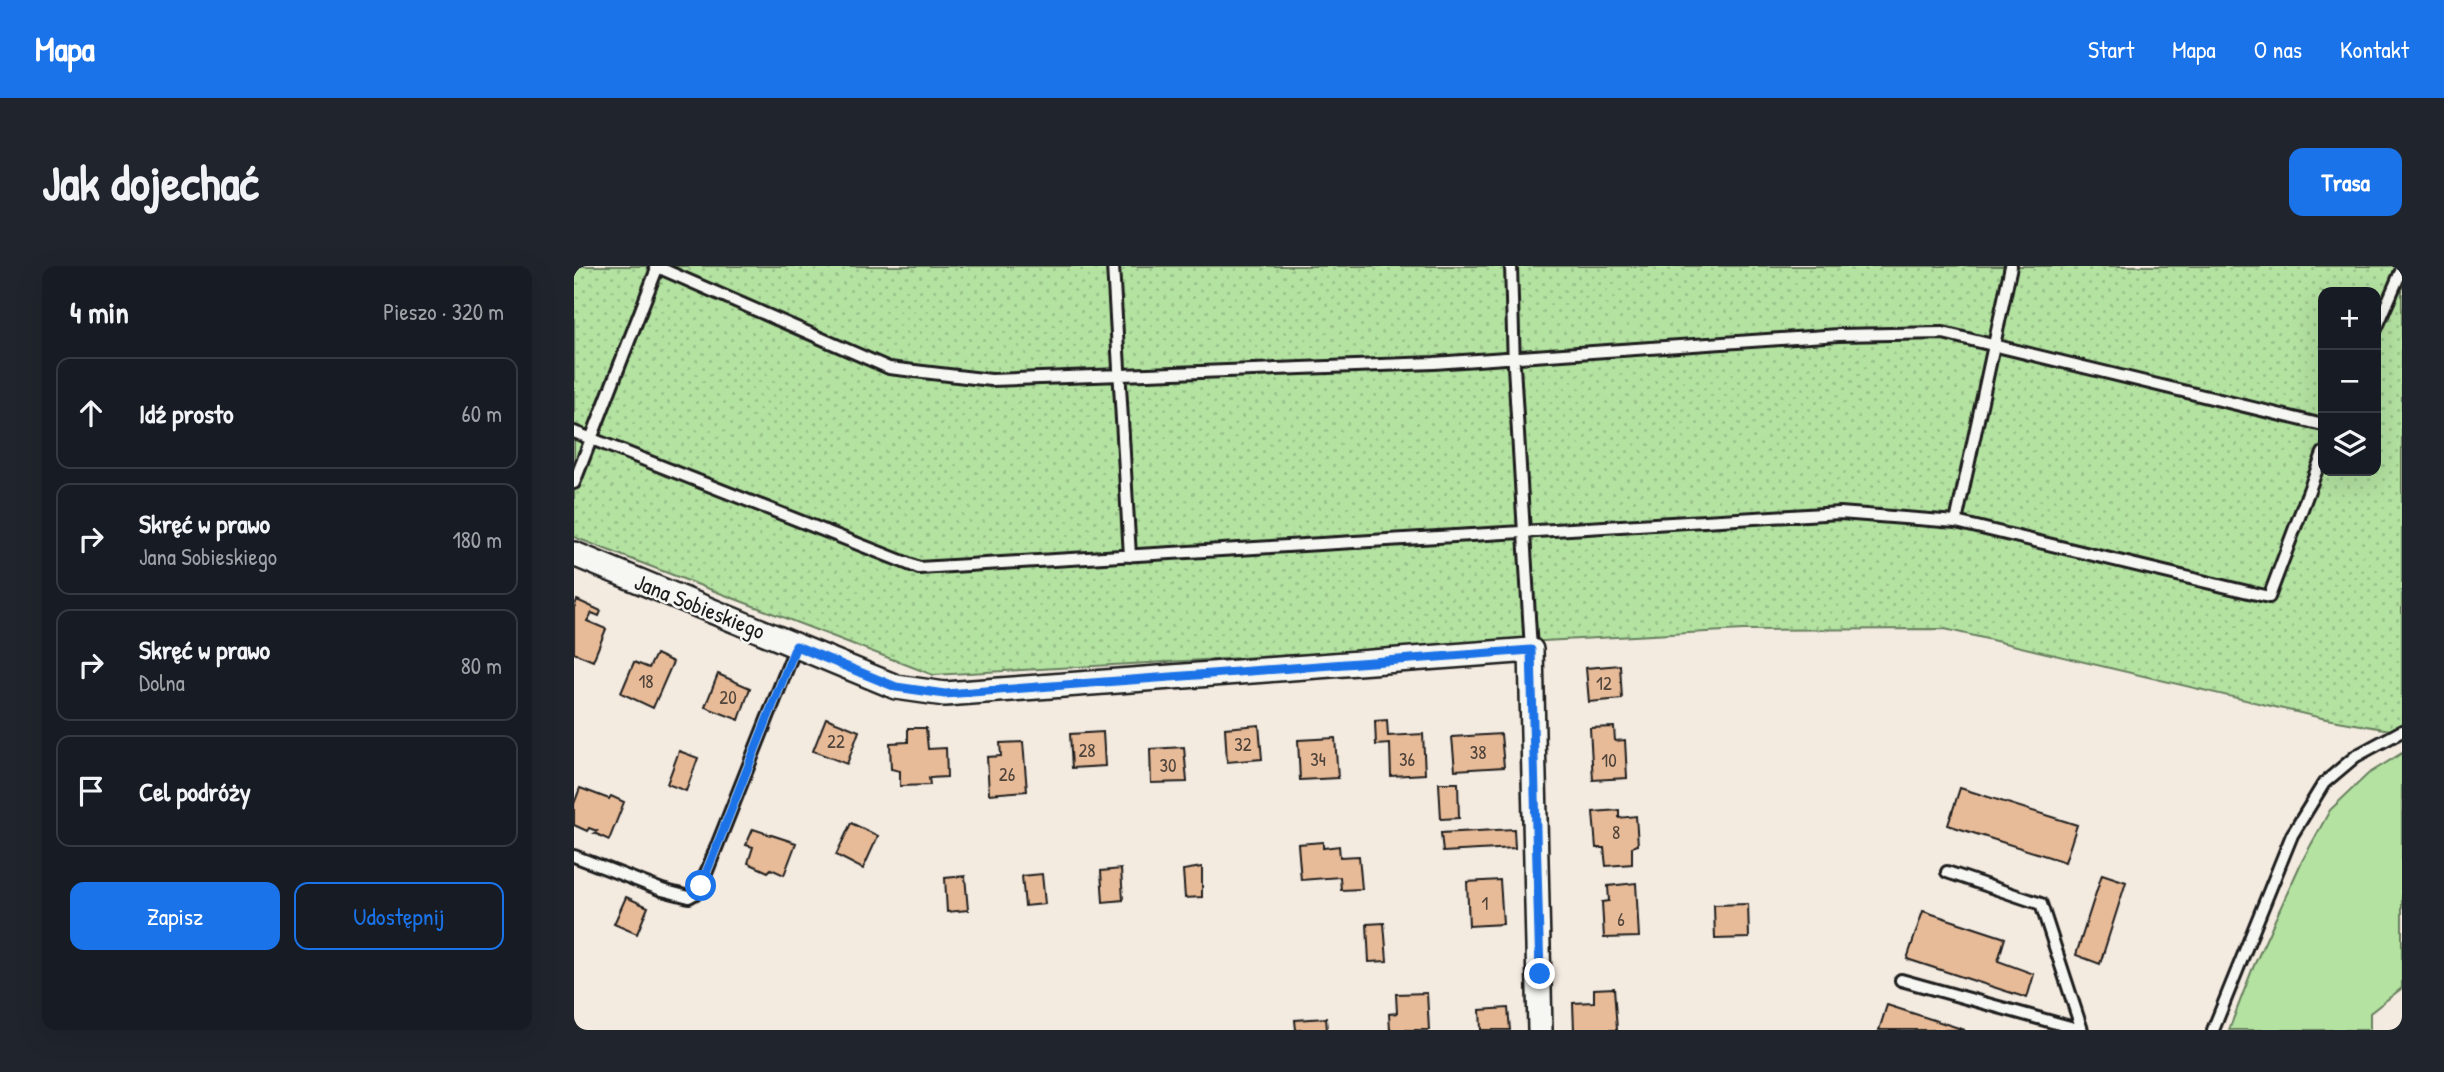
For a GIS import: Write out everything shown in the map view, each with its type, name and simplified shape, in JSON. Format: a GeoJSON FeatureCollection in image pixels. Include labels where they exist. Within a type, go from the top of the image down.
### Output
{"type":"FeatureCollection","features":[{"type":"Feature","properties":{"kind":"street","name":"Jana Sobieskiego"},"geometry":{"type":"LineString","coordinates":[[574,554],[896,687],[945,694],[1531,650]]}},
{"type":"Feature","properties":{"kind":"street"},"geometry":{"type":"LineString","coordinates":[[1531,650],[1540,1030]]}},
{"type":"Feature","properties":{"kind":"lane"},"geometry":{"type":"LineString","coordinates":[[574,483],[657,266],[889,368],[991,380],[1434,363],[1839,335],[1943,333],[2318,424]]}},
{"type":"Feature","properties":{"kind":"lane"},"geometry":{"type":"LineString","coordinates":[[1113,266],[1130,556]]}},
{"type":"Feature","properties":{"kind":"lane"},"geometry":{"type":"LineString","coordinates":[[1511,266],[1531,650]]}},
{"type":"Feature","properties":{"kind":"lane"},"geometry":{"type":"LineString","coordinates":[[1956,522],[2011,266]]}},
{"type":"Feature","properties":{"kind":"lane"},"geometry":{"type":"LineString","coordinates":[[2381,317],[2402,269]]}},
{"type":"Feature","properties":{"kind":"lane"},"geometry":{"type":"LineString","coordinates":[[574,432],[919,568],[1840,513],[1956,522],[2269,597],[2318,466]]}},
{"type":"Feature","properties":{"kind":"lane"},"geometry":{"type":"LineString","coordinates":[[574,856],[662,890],[689,897],[696,893],[796,646]]}},
{"type":"Feature","properties":{"kind":"lane"},"geometry":{"type":"LineString","coordinates":[[2213,1030],[2292,835],[2324,783],[2356,756],[2402,731]]}},
{"type":"Feature","properties":{"kind":"lane"},"geometry":{"type":"LineString","coordinates":[[1947,872],[2041,904],[2082,1030]]}},
{"type":"Feature","properties":{"kind":"lane"},"geometry":{"type":"LineString","coordinates":[[1901,980],[2082,1030]]}},
{"type":"Feature","properties":{"kind":"green space"},"geometry":{"type":"Polygon","coordinates":[[[574,266],[2402,266],[2402,732],[2326,719],[1945,629],[1743,630],[933,675],[574,537],[574,266]]]}},
{"type":"Feature","properties":{"kind":"green space"},"geometry":{"type":"Polygon","coordinates":[[[2402,753],[2402,988],[2370,1013],[2370,1030],[2229,1030],[2252,970],[2301,863],[2330,810],[2368,774],[2402,753]]]}},
{"type":"Feature","properties":{"kind":"building"},"geometry":{"type":"Polygon","coordinates":[[[577,600],[601,611],[599,616],[592,613],[587,621],[606,629],[593,661],[574,653],[574,608],[577,600]]]}},
{"type":"Feature","properties":{"kind":"building"},"geometry":{"type":"Polygon","coordinates":[[[656,654],[673,662],[653,708],[621,693],[634,662],[649,668],[656,654]]]}},
{"type":"Feature","properties":{"kind":"building"},"geometry":{"type":"Polygon","coordinates":[[[1620,665],[1622,699],[1589,702],[1586,668],[1620,665]]]}},
{"type":"Feature","properties":{"kind":"building"},"geometry":{"type":"Polygon","coordinates":[[[718,674],[750,688],[739,720],[705,707],[718,674]]]}},
{"type":"Feature","properties":{"kind":"building"},"geometry":{"type":"Polygon","coordinates":[[[826,718],[859,731],[847,764],[813,751],[826,718]]]}},
{"type":"Feature","properties":{"kind":"building"},"geometry":{"type":"Polygon","coordinates":[[[1387,720],[1388,736],[1423,734],[1425,774],[1391,776],[1390,744],[1376,745],[1375,721],[1387,720]]]}},
{"type":"Feature","properties":{"kind":"building"},"geometry":{"type":"Polygon","coordinates":[[[1259,725],[1262,759],[1227,762],[1225,728],[1259,725]]]}},
{"type":"Feature","properties":{"kind":"building"},"geometry":{"type":"Polygon","coordinates":[[[1614,727],[1615,741],[1625,740],[1627,778],[1593,780],[1590,728],[1614,727]]]}},
{"type":"Feature","properties":{"kind":"building"},"geometry":{"type":"Polygon","coordinates":[[[908,728],[926,728],[928,749],[946,748],[947,777],[929,778],[930,785],[900,786],[900,771],[891,769],[890,743],[908,742],[908,728]]]}},
{"type":"Feature","properties":{"kind":"building"},"geometry":{"type":"Polygon","coordinates":[[[1103,732],[1105,766],[1072,768],[1070,734],[1103,732]]]}},
{"type":"Feature","properties":{"kind":"building"},"geometry":{"type":"Polygon","coordinates":[[[1501,734],[1504,767],[1455,770],[1452,737],[1501,734]]]}},
{"type":"Feature","properties":{"kind":"building"},"geometry":{"type":"Polygon","coordinates":[[[1335,738],[1338,778],[1300,780],[1298,740],[1335,738]]]}},
{"type":"Feature","properties":{"kind":"building"},"geometry":{"type":"Polygon","coordinates":[[[1023,742],[1027,791],[989,794],[987,757],[1001,756],[1000,743],[1023,742]]]}},
{"type":"Feature","properties":{"kind":"building"},"geometry":{"type":"Polygon","coordinates":[[[1184,747],[1187,782],[1151,783],[1150,749],[1184,747]]]}},
{"type":"Feature","properties":{"kind":"building"},"geometry":{"type":"Polygon","coordinates":[[[679,751],[698,758],[686,791],[667,784],[679,751]]]}},
{"type":"Feature","properties":{"kind":"building"},"geometry":{"type":"Polygon","coordinates":[[[1439,783],[1458,783],[1459,818],[1441,819],[1439,783]]]}},
{"type":"Feature","properties":{"kind":"building"},"geometry":{"type":"Polygon","coordinates":[[[580,788],[624,802],[609,840],[594,833],[597,831],[589,828],[587,831],[574,825],[574,804],[580,788]]]}},
{"type":"Feature","properties":{"kind":"building"},"geometry":{"type":"Polygon","coordinates":[[[1960,788],[2077,825],[2065,862],[1948,825],[1960,788]]]}},
{"type":"Feature","properties":{"kind":"building"},"geometry":{"type":"Polygon","coordinates":[[[1619,810],[1619,818],[1636,816],[1638,845],[1632,847],[1632,864],[1606,866],[1604,848],[1596,848],[1593,812],[1619,810]]]}},
{"type":"Feature","properties":{"kind":"building"},"geometry":{"type":"Polygon","coordinates":[[[851,823],[878,836],[863,869],[836,855],[851,823]]]}},
{"type":"Feature","properties":{"kind":"building"},"geometry":{"type":"Polygon","coordinates":[[[753,829],[796,843],[784,875],[771,869],[768,872],[748,863],[753,847],[746,845],[753,829]]]}},
{"type":"Feature","properties":{"kind":"building"},"geometry":{"type":"Polygon","coordinates":[[[1514,829],[1515,848],[1443,852],[1441,833],[1514,829]]]}},
{"type":"Feature","properties":{"kind":"building"},"geometry":{"type":"Polygon","coordinates":[[[1323,842],[1323,848],[1339,846],[1340,857],[1359,856],[1362,889],[1341,890],[1340,877],[1301,880],[1298,844],[1323,842]]]}},
{"type":"Feature","properties":{"kind":"building"},"geometry":{"type":"Polygon","coordinates":[[[1202,867],[1202,897],[1185,898],[1183,870],[1202,867]]]}},
{"type":"Feature","properties":{"kind":"building"},"geometry":{"type":"Polygon","coordinates":[[[1121,869],[1123,900],[1103,902],[1101,871],[1121,869]]]}},
{"type":"Feature","properties":{"kind":"building"},"geometry":{"type":"Polygon","coordinates":[[[1042,874],[1045,904],[1025,906],[1022,876],[1042,874]]]}},
{"type":"Feature","properties":{"kind":"building"},"geometry":{"type":"Polygon","coordinates":[[[2102,874],[2126,882],[2100,964],[2076,955],[2102,874]]]}},
{"type":"Feature","properties":{"kind":"building"},"geometry":{"type":"Polygon","coordinates":[[[965,876],[968,910],[947,912],[945,878],[965,876]]]}},
{"type":"Feature","properties":{"kind":"building"},"geometry":{"type":"Polygon","coordinates":[[[1500,880],[1503,924],[1469,926],[1467,882],[1500,880]]]}},
{"type":"Feature","properties":{"kind":"building"},"geometry":{"type":"Polygon","coordinates":[[[1636,883],[1639,937],[1604,938],[1602,902],[1609,901],[1608,886],[1636,883]]]}},
{"type":"Feature","properties":{"kind":"building"},"geometry":{"type":"Polygon","coordinates":[[[626,897],[648,907],[637,934],[614,924],[626,897]]]}},
{"type":"Feature","properties":{"kind":"building"},"geometry":{"type":"Polygon","coordinates":[[[1748,904],[1749,938],[1715,939],[1714,905],[1748,904]]]}},
{"type":"Feature","properties":{"kind":"building"},"geometry":{"type":"Polygon","coordinates":[[[1923,911],[2005,938],[1998,961],[2034,974],[2027,998],[1907,959],[1923,911]]]}},
{"type":"Feature","properties":{"kind":"building"},"geometry":{"type":"Polygon","coordinates":[[[1384,923],[1387,961],[1369,962],[1367,924],[1384,923]]]}},
{"type":"Feature","properties":{"kind":"building"},"geometry":{"type":"Polygon","coordinates":[[[1614,988],[1617,1030],[1574,1030],[1573,1003],[1594,1002],[1594,989],[1614,988]]]}},
{"type":"Feature","properties":{"kind":"building"},"geometry":{"type":"Polygon","coordinates":[[[1427,993],[1429,1030],[1390,1030],[1389,1014],[1397,1013],[1396,994],[1427,993]]]}},
{"type":"Feature","properties":{"kind":"building"},"geometry":{"type":"Polygon","coordinates":[[[1887,1005],[1965,1030],[1879,1030],[1887,1005]]]}},
{"type":"Feature","properties":{"kind":"building"},"geometry":{"type":"Polygon","coordinates":[[[1508,1008],[1510,1030],[1481,1030],[1480,1010],[1508,1008]]]}},
{"type":"Feature","properties":{"kind":"building"},"geometry":{"type":"Polygon","coordinates":[[[1326,1018],[1327,1030],[1296,1030],[1295,1020],[1326,1018]]]}},
{"type":"Feature","properties":{"kind":"route"},"geometry":{"type":"LineString","coordinates":[[701,886],[796,646],[896,687],[945,694],[1531,650],[1540,974]]}}]}
